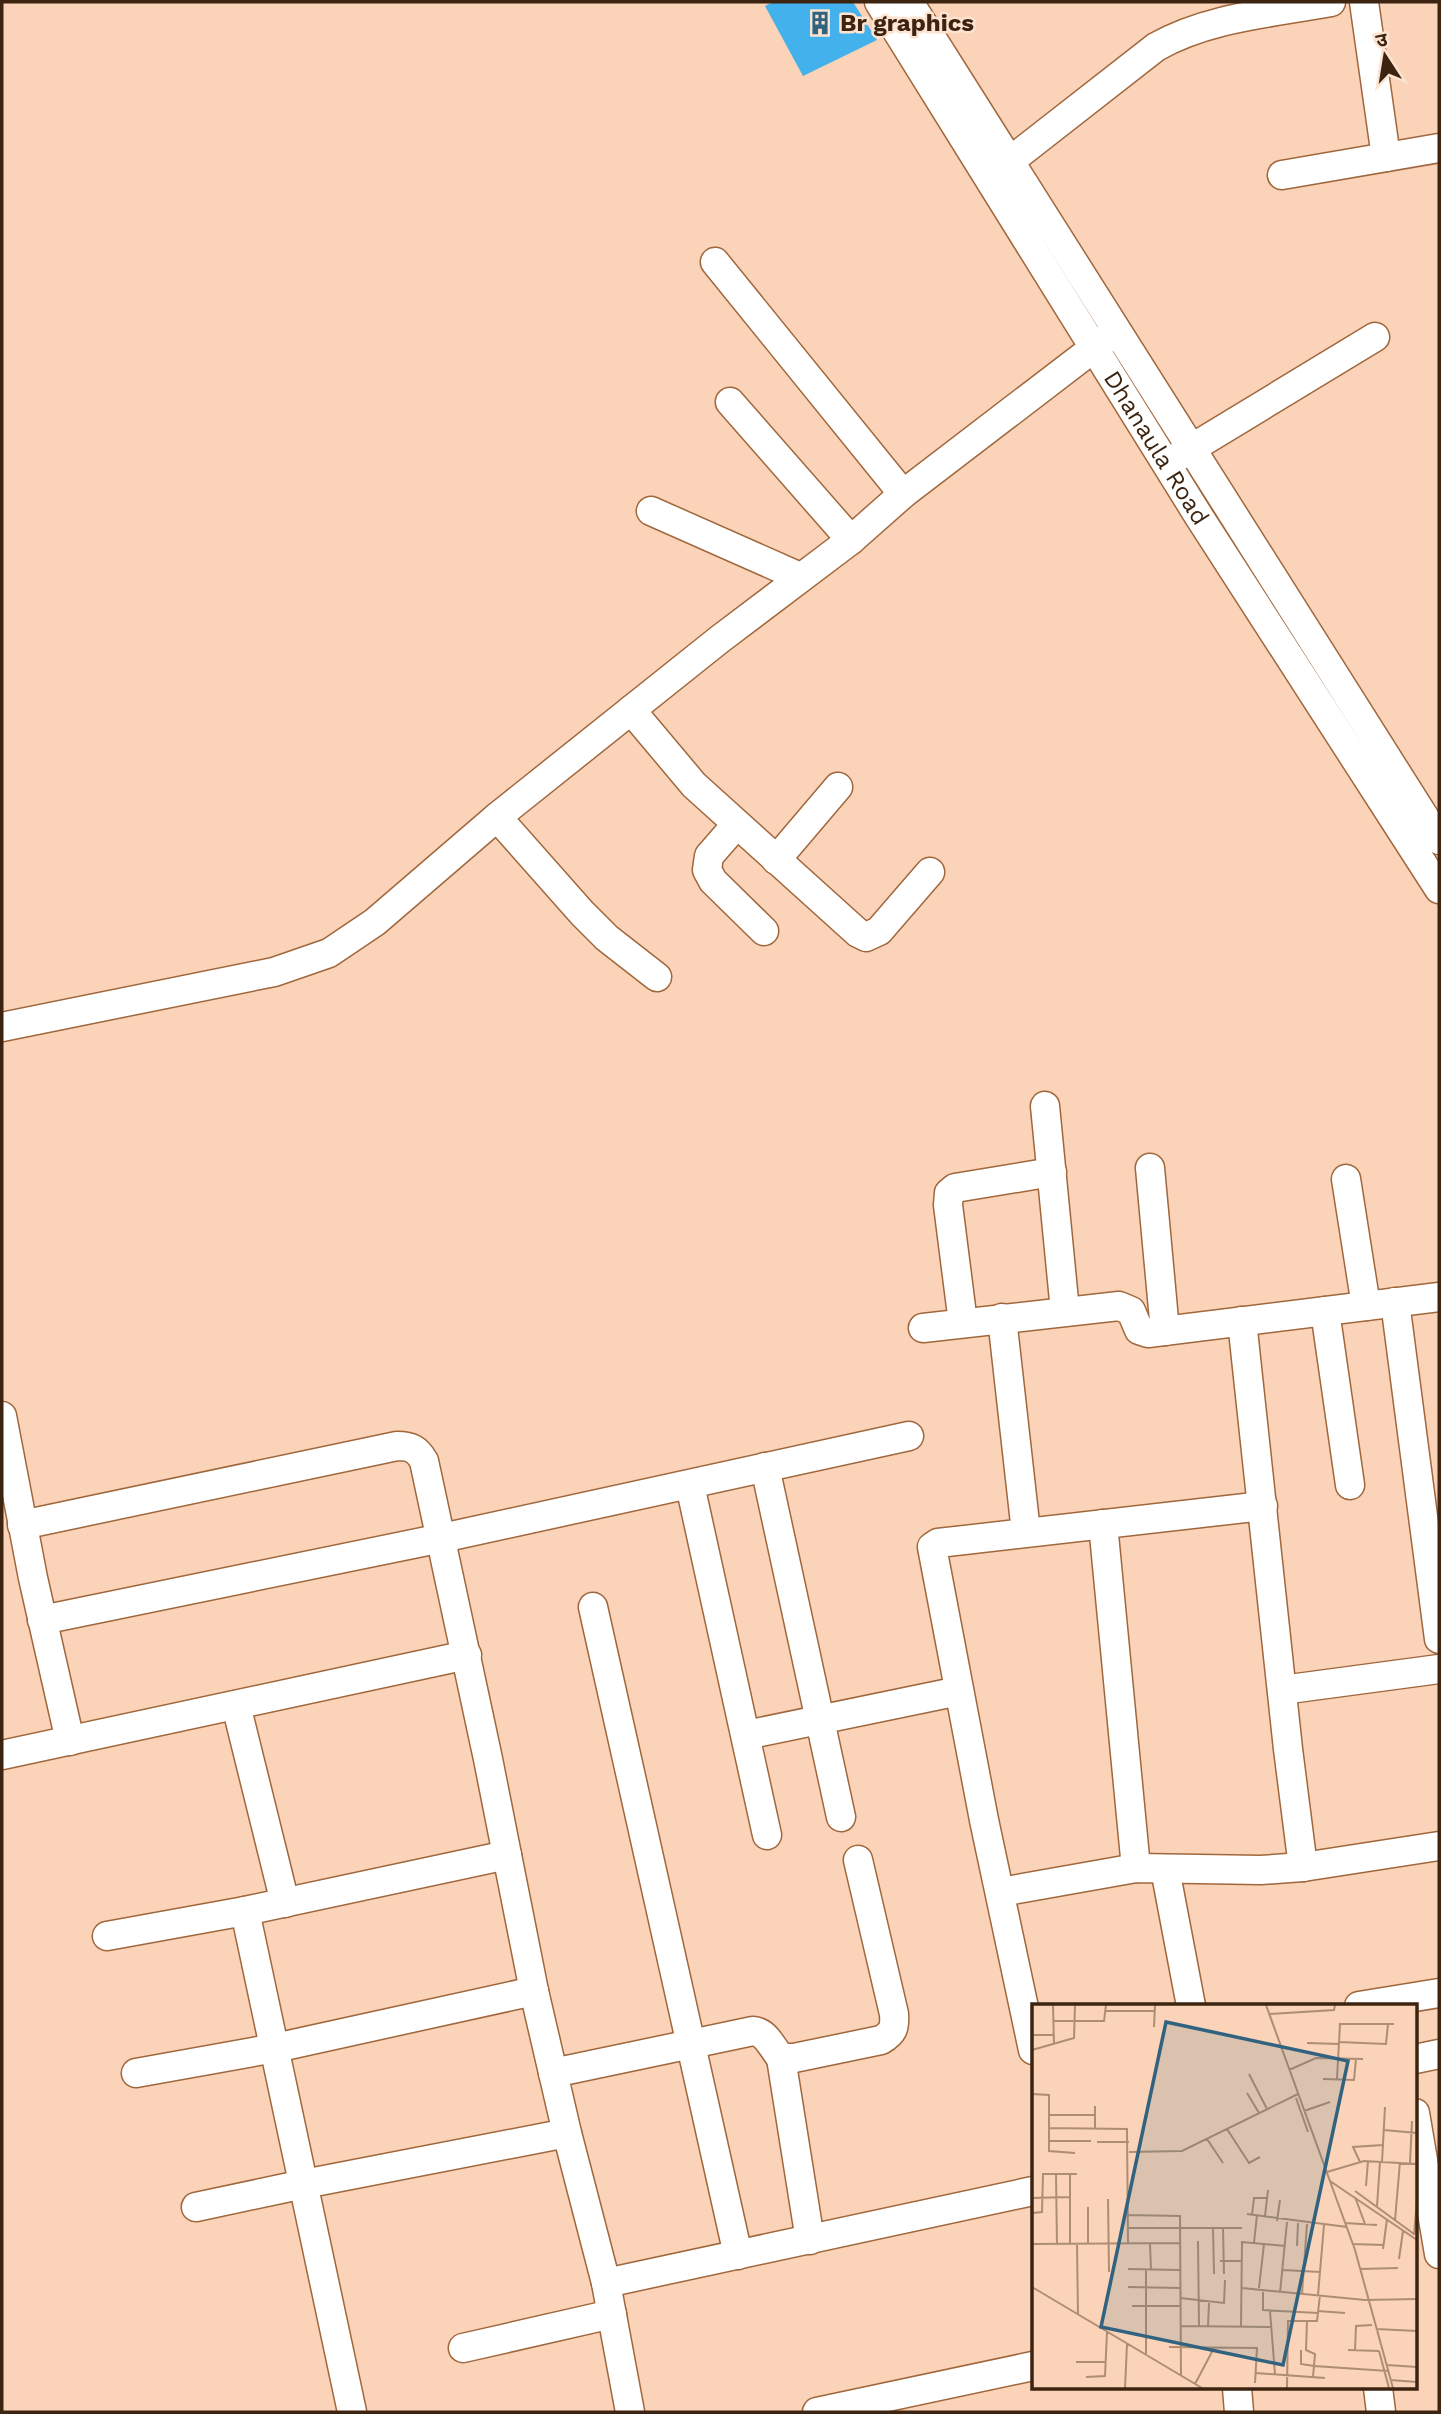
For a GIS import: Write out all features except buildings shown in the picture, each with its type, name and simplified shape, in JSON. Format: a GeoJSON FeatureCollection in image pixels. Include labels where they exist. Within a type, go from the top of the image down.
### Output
{"type":"FeatureCollection","features":[{"type":"Feature","properties":{"kind":"street","name":"Dhanaula Road"},"geometry":{"type":"LineString","coordinates":[[879,2],[1116,331],[1439,840]]}},
{"type":"Feature","properties":{"kind":"street","name":"Dhanaula Road"},"geometry":{"type":"LineString","coordinates":[[909,2],[1094,349],[1439,889]]}},
{"type":"Feature","properties":{"kind":"street"},"geometry":{"type":"LineString","coordinates":[[999,170],[1156,47],[1177,36],[1215,23],[1331,2]]}},
{"type":"Feature","properties":{"kind":"street"},"geometry":{"type":"LineString","coordinates":[[1364,2],[1386,157]]}},
{"type":"Feature","properties":{"kind":"street"},"geometry":{"type":"LineString","coordinates":[[1282,174],[1439,148]]}},
{"type":"Feature","properties":{"kind":"street"},"geometry":{"type":"LineString","coordinates":[[715,262],[903,494]]}},
{"type":"Feature","properties":{"kind":"street"},"geometry":{"type":"LineString","coordinates":[[2,1027],[274,972],[329,953],[375,922],[498,817],[631,710],[850,540],[903,494],[1116,331]]}},
{"type":"Feature","properties":{"kind":"street"},"geometry":{"type":"LineString","coordinates":[[1166,464],[1375,337]]}},
{"type":"Feature","properties":{"kind":"street"},"geometry":{"type":"LineString","coordinates":[[730,402],[850,540]]}},
{"type":"Feature","properties":{"kind":"street"},"geometry":{"type":"LineString","coordinates":[[651,511],[800,577]]}},
{"type":"Feature","properties":{"kind":"street"},"geometry":{"type":"LineString","coordinates":[[631,710],[694,785],[848,925],[866,937],[879,931],[930,872]]}},
{"type":"Feature","properties":{"kind":"street"},"geometry":{"type":"LineString","coordinates":[[776,860],[838,787]]}},
{"type":"Feature","properties":{"kind":"street"},"geometry":{"type":"LineString","coordinates":[[498,817],[582,913],[607,938],[657,978]]}},
{"type":"Feature","properties":{"kind":"street"},"geometry":{"type":"LineString","coordinates":[[736,825],[709,856],[706,870],[713,881],[764,932]]}},
{"type":"Feature","properties":{"kind":"street"},"geometry":{"type":"LineString","coordinates":[[1045,1106],[1065,1311]]}},
{"type":"Feature","properties":{"kind":"street"},"geometry":{"type":"LineString","coordinates":[[1150,1168],[1165,1331]]}},
{"type":"Feature","properties":{"kind":"street"},"geometry":{"type":"LineString","coordinates":[[963,1323],[948,1205],[949,1193],[955,1188],[1052,1172]]}},
{"type":"Feature","properties":{"kind":"street"},"geometry":{"type":"LineString","coordinates":[[1346,1179],[1366,1306]]}},
{"type":"Feature","properties":{"kind":"street"},"geometry":{"type":"LineString","coordinates":[[923,1328],[1124,1306],[1133,1314],[1139,1331],[1148,1333],[1439,1297]]}},
{"type":"Feature","properties":{"kind":"street"},"geometry":{"type":"LineString","coordinates":[[1395,1302],[1439,1639]]}},
{"type":"Feature","properties":{"kind":"street"},"geometry":{"type":"LineString","coordinates":[[1325,1311],[1350,1485]]}},
{"type":"Feature","properties":{"kind":"street"},"geometry":{"type":"LineString","coordinates":[[1002,1318],[1026,1532]]}},
{"type":"Feature","properties":{"kind":"street"},"geometry":{"type":"LineString","coordinates":[[1242,1321],[1303,1867]]}},
{"type":"Feature","properties":{"kind":"street"},"geometry":{"type":"LineString","coordinates":[[2,1416],[42,1620],[70,1741]]}},
{"type":"Feature","properties":{"kind":"street"},"geometry":{"type":"LineString","coordinates":[[42,1620],[442,1538],[909,1436]]}},
{"type":"Feature","properties":{"kind":"street"},"geometry":{"type":"LineString","coordinates":[[22,1524],[397,1446],[409,1446],[418,1451],[424,1461],[442,1538],[534,1991],[552,2073],[606,2283],[630,2412]]}},
{"type":"Feature","properties":{"kind":"street"},"geometry":{"type":"LineString","coordinates":[[765,1466],[841,1817]]}},
{"type":"Feature","properties":{"kind":"street"},"geometry":{"type":"LineString","coordinates":[[690,1485],[767,1835]]}},
{"type":"Feature","properties":{"kind":"street"},"geometry":{"type":"LineString","coordinates":[[1032,2045],[984,1820],[932,1547],[938,1543],[1026,1532],[1263,1506]]}},
{"type":"Feature","properties":{"kind":"street"},"geometry":{"type":"LineString","coordinates":[[1103,1524],[1136,1868]]}},
{"type":"Feature","properties":{"kind":"street"},"geometry":{"type":"LineString","coordinates":[[593,1607],[738,2255]]}},
{"type":"Feature","properties":{"kind":"street"},"geometry":{"type":"LineString","coordinates":[[2,1755],[467,1656]]}},
{"type":"Feature","properties":{"kind":"street"},"geometry":{"type":"LineString","coordinates":[[1282,1690],[1439,1669]]}},
{"type":"Feature","properties":{"kind":"street"},"geometry":{"type":"LineString","coordinates":[[746,1735],[959,1691]]}},
{"type":"Feature","properties":{"kind":"street"},"geometry":{"type":"LineString","coordinates":[[236,1706],[285,1903]]}},
{"type":"Feature","properties":{"kind":"street"},"geometry":{"type":"LineString","coordinates":[[1001,1892],[1136,1868],[1261,1870],[1303,1867],[1439,1846]]}},
{"type":"Feature","properties":{"kind":"street"},"geometry":{"type":"LineString","coordinates":[[107,1936],[285,1903],[507,1855]]}},
{"type":"Feature","properties":{"kind":"street"},"geometry":{"type":"LineString","coordinates":[[781,2058],[794,2058],[881,2039],[891,2034],[895,2025],[858,1860]]}},
{"type":"Feature","properties":{"kind":"street"},"geometry":{"type":"LineString","coordinates":[[1165,1868],[1191,2004]]}},
{"type":"Feature","properties":{"kind":"street"},"geometry":{"type":"LineString","coordinates":[[245,1911],[352,2412]]}},
{"type":"Feature","properties":{"kind":"street"},"geometry":{"type":"LineString","coordinates":[[136,2073],[275,2048],[534,1991]]}},
{"type":"Feature","properties":{"kind":"street"},"geometry":{"type":"LineString","coordinates":[[1371,2004],[1439,1993]]}},
{"type":"Feature","properties":{"kind":"street"},"geometry":{"type":"LineString","coordinates":[[552,2073],[753,2031],[760,2032],[781,2058],[810,2240]]}},
{"type":"Feature","properties":{"kind":"street"},"geometry":{"type":"LineString","coordinates":[[1416,2059],[1439,2054]]}},
{"type":"Feature","properties":{"kind":"street"},"geometry":{"type":"LineString","coordinates":[[1416,2119],[1439,2255]]}},
{"type":"Feature","properties":{"kind":"street"},"geometry":{"type":"LineString","coordinates":[[196,2207],[567,2133]]}},
{"type":"Feature","properties":{"kind":"street"},"geometry":{"type":"LineString","coordinates":[[606,2283],[1032,2191]]}},
{"type":"Feature","properties":{"kind":"street"},"geometry":{"type":"LineString","coordinates":[[463,2348],[612,2314]]}},
{"type":"Feature","properties":{"kind":"street"},"geometry":{"type":"LineString","coordinates":[[817,2412],[889,2405],[1032,2366]]}},
{"type":"Feature","properties":{"kind":"street"},"geometry":{"type":"LineString","coordinates":[[1237,2390],[1239,2412]]}},
{"type":"Feature","properties":{"kind":"street"},"geometry":{"type":"LineString","coordinates":[[1378,2390],[1381,2412]]}},
{"type":"Feature","properties":{"kind":"place","name":"Br graphics"},"geometry":{"type":"Point","coordinates":[820,23]}}]}
